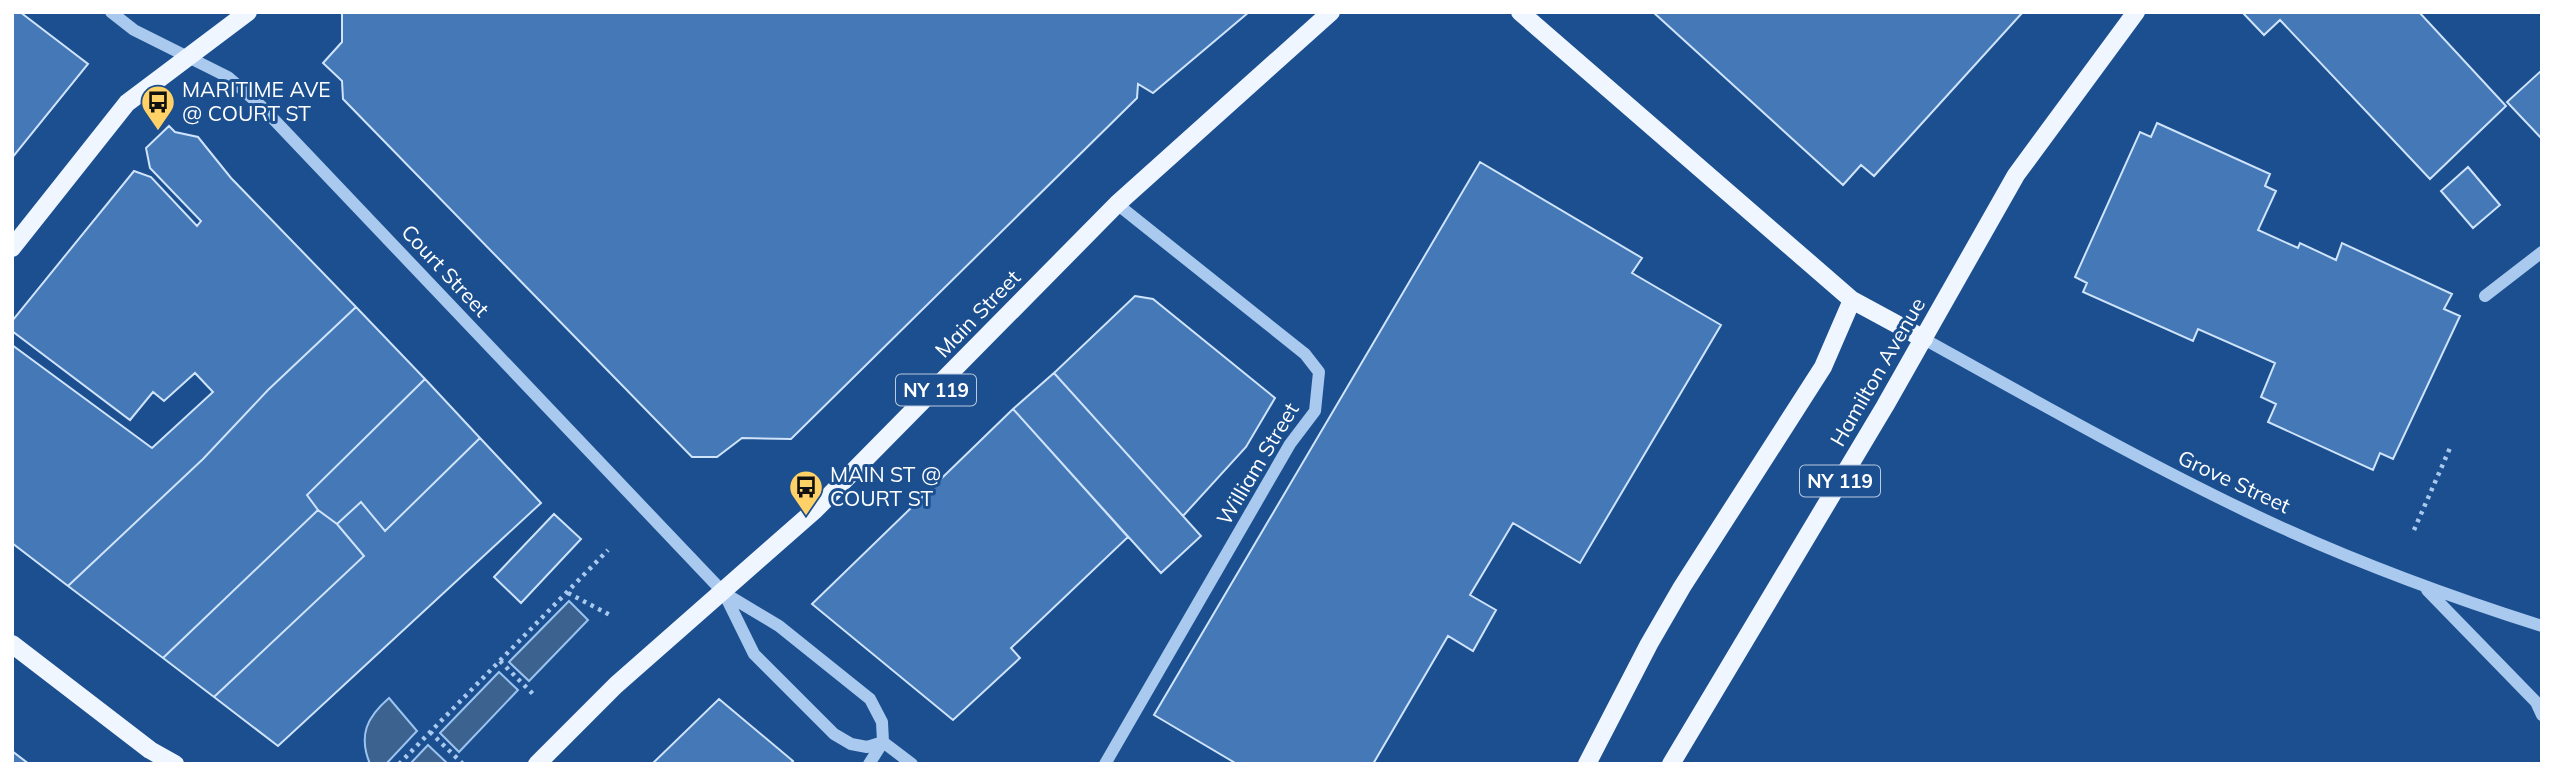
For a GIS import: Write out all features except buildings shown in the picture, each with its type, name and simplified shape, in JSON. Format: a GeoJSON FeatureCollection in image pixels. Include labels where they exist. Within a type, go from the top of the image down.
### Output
{"type":"FeatureCollection","features":[{"type":"Feature","properties":{"kind":"main road"},"geometry":{"type":"LineString","coordinates":[[12,248],[127,103],[248,12]]}},
{"type":"Feature","properties":{"kind":"main road","name":"Main Street"},"geometry":{"type":"LineString","coordinates":[[537,764],[616,685],[724,593],[863,462],[1117,204],[1331,12]]}},
{"type":"Feature","properties":{"kind":"main road"},"geometry":{"type":"LineString","coordinates":[[1520,12],[1852,300],[1924,339]]}},
{"type":"Feature","properties":{"kind":"main road","name":"Hamilton Avenue"},"geometry":{"type":"LineString","coordinates":[[1671,764],[1924,339],[2016,175],[2136,12]]}},
{"type":"Feature","properties":{"kind":"main road"},"geometry":{"type":"LineString","coordinates":[[1587,764],[1675,598],[1823,367],[1852,300]]}},
{"type":"Feature","properties":{"kind":"main road"},"geometry":{"type":"LineString","coordinates":[[12,644],[150,750],[175,764]]}},
{"type":"Feature","properties":{"kind":"main road"},"geometry":{"type":"LineString","coordinates":[[150,750],[163,764]]}},
{"type":"Feature","properties":{"kind":"street","name":"Court Street"},"geometry":{"type":"LineString","coordinates":[[111,12],[134,30],[228,77],[261,106],[724,593]]}},
{"type":"Feature","properties":{"kind":"street","name":"William Street"},"geometry":{"type":"LineString","coordinates":[[1105,764],[1290,444],[1315,411],[1319,372],[1313,362],[1117,204]]}},
{"type":"Feature","properties":{"kind":"street"},"geometry":{"type":"LineString","coordinates":[[2485,296],[2542,252]]}},
{"type":"Feature","properties":{"kind":"street","name":"Grove Street"},"geometry":{"type":"LineString","coordinates":[[1924,339],[2163,470],[2249,512],[2424,588],[2542,626]]}},
{"type":"Feature","properties":{"kind":"street"},"geometry":{"type":"LineString","coordinates":[[2424,588],[2536,702],[2542,715]]}},
{"type":"Feature","properties":{"kind":"street"},"geometry":{"type":"LineString","coordinates":[[724,593],[754,654],[834,734],[850,744],[867,747],[883,742]]}},
{"type":"Feature","properties":{"kind":"street"},"geometry":{"type":"LineString","coordinates":[[724,593],[779,626],[870,699],[882,722],[883,742],[869,764]]}},
{"type":"Feature","properties":{"kind":"street"},"geometry":{"type":"LineString","coordinates":[[883,742],[912,764]]}},
{"type":"Feature","properties":{"kind":"path"},"geometry":{"type":"LineString","coordinates":[[2414,530],[2450,448]]}},
{"type":"Feature","properties":{"kind":"path"},"geometry":{"type":"LineString","coordinates":[[398,764],[608,551]]}},
{"type":"Feature","properties":{"kind":"path"},"geometry":{"type":"LineString","coordinates":[[567,593],[610,615]]}},
{"type":"Feature","properties":{"kind":"path"},"geometry":{"type":"LineString","coordinates":[[500,661],[533,694]]}},
{"type":"Feature","properties":{"kind":"path"},"geometry":{"type":"LineString","coordinates":[[430,732],[463,764]]}},
{"type":"Feature","properties":{"kind":"water"},"geometry":{"type":"Polygon","coordinates":[[[569,601],[588,620],[529,681],[509,662],[569,601]]]}},
{"type":"Feature","properties":{"kind":"water"},"geometry":{"type":"Polygon","coordinates":[[[499,672],[518,690],[459,752],[440,733],[499,672]]]}},
{"type":"Feature","properties":{"kind":"water"},"geometry":{"type":"Polygon","coordinates":[[[389,698],[417,731],[386,764],[370,764],[365,744],[367,727],[375,712],[389,698]]]}},
{"type":"Feature","properties":{"kind":"water"},"geometry":{"type":"Polygon","coordinates":[[[428,745],[448,764],[410,764],[428,745]]]}},
{"type":"Feature","properties":{"kind":"place","name":"MARITIME AVE @ COURT ST"},"geometry":{"type":"Point","coordinates":[158,132]}},
{"type":"Feature","properties":{"kind":"place","name":"MAIN ST @ COURT ST"},"geometry":{"type":"Point","coordinates":[806,517]}}]}
